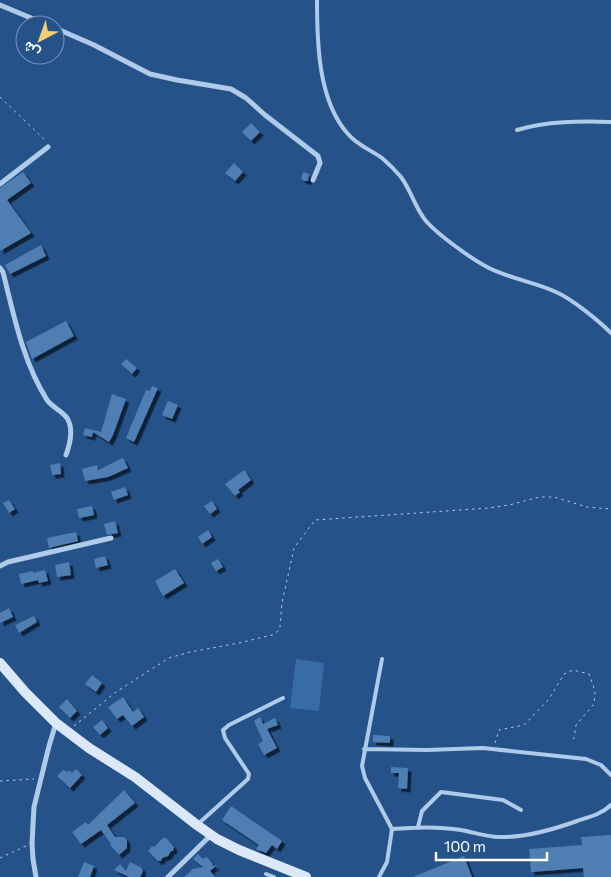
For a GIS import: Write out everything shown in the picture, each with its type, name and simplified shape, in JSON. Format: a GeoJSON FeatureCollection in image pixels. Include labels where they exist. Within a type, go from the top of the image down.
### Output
{"type":"FeatureCollection","features":[{"type":"Feature","properties":{"kind":"street"},"geometry":{"type":"LineString","coordinates":[[0,5],[24,15]]}},
{"type":"Feature","properties":{"kind":"street"},"geometry":{"type":"LineString","coordinates":[[65,32],[150,74],[222,86],[239,93],[318,156],[320,163],[313,180]]}},
{"type":"Feature","properties":{"kind":"street"},"geometry":{"type":"LineString","coordinates":[[0,184],[48,147]]}},
{"type":"Feature","properties":{"kind":"street"},"geometry":{"type":"LineString","coordinates":[[0,268],[3,272],[21,344],[40,388],[49,403],[67,418],[71,430],[71,442],[66,455]]}},
{"type":"Feature","properties":{"kind":"street"},"geometry":{"type":"LineString","coordinates":[[0,566],[8,562],[111,538]]}},
{"type":"Feature","properties":{"kind":"street"},"geometry":{"type":"LineString","coordinates":[[0,663],[25,692],[67,732],[135,777],[211,835],[287,872],[306,877]]}},
{"type":"Feature","properties":{"kind":"street"},"geometry":{"type":"LineString","coordinates":[[36,877],[33,865],[32,843],[34,807],[48,746],[56,723]]}},
{"type":"Feature","properties":{"kind":"street"},"geometry":{"type":"LineString","coordinates":[[168,877],[211,835]]}},
{"type":"Feature","properties":{"kind":"lane"},"geometry":{"type":"LineString","coordinates":[[317,0],[318,37],[327,99],[337,120],[348,135],[394,169],[402,179],[417,209],[432,228],[487,267],[508,277],[557,292],[611,333]]}},
{"type":"Feature","properties":{"kind":"lane"},"geometry":{"type":"LineString","coordinates":[[517,130],[530,126],[557,123],[611,122]]}},
{"type":"Feature","properties":{"kind":"lane"},"geometry":{"type":"LineString","coordinates":[[379,877],[387,862],[392,829],[365,778],[362,766],[382,659]]}},
{"type":"Feature","properties":{"kind":"lane"},"geometry":{"type":"LineString","coordinates":[[197,825],[248,779],[248,774],[224,738],[223,730],[229,725],[284,698]]}},
{"type":"Feature","properties":{"kind":"lane"},"geometry":{"type":"LineString","coordinates":[[364,748],[427,750],[483,748],[586,759],[601,765],[611,775]]}},
{"type":"Feature","properties":{"kind":"lane"},"geometry":{"type":"LineString","coordinates":[[418,827],[422,811],[440,792],[503,800],[521,810]]}},
{"type":"Feature","properties":{"kind":"lane"},"geometry":{"type":"LineString","coordinates":[[392,829],[438,827],[460,829],[497,838],[519,836],[569,824],[604,811],[611,805]]}},
{"type":"Feature","properties":{"kind":"lane"},"geometry":{"type":"LineString","coordinates":[[266,874],[274,877]]}},
{"type":"Feature","properties":{"kind":"path"},"geometry":{"type":"LineString","coordinates":[[0,97],[25,122],[46,139],[48,147]]}},
{"type":"Feature","properties":{"kind":"path"},"geometry":{"type":"LineString","coordinates":[[67,732],[116,692],[169,658],[239,643],[277,632],[280,627],[285,589],[294,548],[315,520],[489,508],[540,497],[554,497],[587,507],[611,509]]}},
{"type":"Feature","properties":{"kind":"path"},"geometry":{"type":"LineString","coordinates":[[494,749],[499,730],[524,725],[549,699],[564,674],[573,670],[589,674],[596,691],[594,704],[576,725],[573,743]]}},
{"type":"Feature","properties":{"kind":"path"},"geometry":{"type":"LineString","coordinates":[[0,781],[42,778]]}},
{"type":"Feature","properties":{"kind":"path"},"geometry":{"type":"LineString","coordinates":[[0,858],[32,843]]}},
{"type":"Feature","properties":{"kind":"shaded area"},"geometry":{"type":"Polygon","coordinates":[[[296,659],[324,663],[319,711],[290,708],[296,659]]]}},
{"type":"Feature","properties":{"kind":"building"},"geometry":{"type":"Polygon","coordinates":[[[251,123],[260,132],[251,141],[242,132],[251,123]]]}},
{"type":"Feature","properties":{"kind":"building"},"geometry":{"type":"Polygon","coordinates":[[[234,163],[243,172],[235,181],[225,173],[234,163]]]}},
{"type":"Feature","properties":{"kind":"building"},"geometry":{"type":"Polygon","coordinates":[[[23,172],[31,183],[7,200],[31,233],[0,251],[0,188],[23,172]]]}},
{"type":"Feature","properties":{"kind":"building"},"geometry":{"type":"Polygon","coordinates":[[[303,172],[309,174],[308,181],[304,181],[301,178],[303,172]]]}},
{"type":"Feature","properties":{"kind":"building"},"geometry":{"type":"Polygon","coordinates":[[[41,245],[46,256],[10,274],[5,265],[41,245]]]}},
{"type":"Feature","properties":{"kind":"building"},"geometry":{"type":"Polygon","coordinates":[[[66,321],[74,336],[32,359],[26,342],[66,321]]]}},
{"type":"Feature","properties":{"kind":"building"},"geometry":{"type":"Polygon","coordinates":[[[126,359],[137,368],[132,374],[121,364],[126,359]]]}},
{"type":"Feature","properties":{"kind":"building"},"geometry":{"type":"Polygon","coordinates":[[[152,386],[158,388],[134,442],[126,438],[146,390],[150,391],[152,386]]]}},
{"type":"Feature","properties":{"kind":"building"},"geometry":{"type":"Polygon","coordinates":[[[112,394],[126,399],[109,442],[93,432],[92,437],[83,435],[85,428],[101,432],[112,394]]]}},
{"type":"Feature","properties":{"kind":"building"},"geometry":{"type":"Polygon","coordinates":[[[168,401],[178,405],[172,419],[162,415],[168,401]]]}},
{"type":"Feature","properties":{"kind":"building"},"geometry":{"type":"Polygon","coordinates":[[[123,458],[128,468],[108,477],[85,481],[82,469],[97,465],[98,470],[123,458]]]}},
{"type":"Feature","properties":{"kind":"building"},"geometry":{"type":"Polygon","coordinates":[[[60,463],[61,474],[52,475],[50,465],[60,463]]]}},
{"type":"Feature","properties":{"kind":"building"},"geometry":{"type":"Polygon","coordinates":[[[244,470],[251,480],[238,490],[240,492],[235,496],[225,484],[244,470]]]}},
{"type":"Feature","properties":{"kind":"building"},"geometry":{"type":"Polygon","coordinates":[[[125,487],[128,495],[114,500],[111,492],[125,487]]]}},
{"type":"Feature","properties":{"kind":"building"},"geometry":{"type":"Polygon","coordinates":[[[9,500],[15,509],[9,513],[3,503],[9,500]]]}},
{"type":"Feature","properties":{"kind":"building"},"geometry":{"type":"Polygon","coordinates":[[[212,501],[217,509],[210,514],[204,506],[212,501]]]}},
{"type":"Feature","properties":{"kind":"building"},"geometry":{"type":"Polygon","coordinates":[[[92,506],[94,515],[79,518],[77,509],[92,506]]]}},
{"type":"Feature","properties":{"kind":"building"},"geometry":{"type":"Polygon","coordinates":[[[115,521],[118,533],[107,535],[104,524],[115,521]]]}},
{"type":"Feature","properties":{"kind":"building"},"geometry":{"type":"Polygon","coordinates":[[[208,530],[212,537],[202,544],[198,537],[208,530]]]}},
{"type":"Feature","properties":{"kind":"building"},"geometry":{"type":"Polygon","coordinates":[[[76,532],[78,541],[49,548],[47,538],[76,532]]]}},
{"type":"Feature","properties":{"kind":"building"},"geometry":{"type":"Polygon","coordinates":[[[105,556],[108,565],[96,568],[94,559],[105,556]]]}},
{"type":"Feature","properties":{"kind":"building"},"geometry":{"type":"Polygon","coordinates":[[[218,559],[223,567],[216,571],[211,563],[218,559]]]}},
{"type":"Feature","properties":{"kind":"building"},"geometry":{"type":"Polygon","coordinates":[[[69,562],[71,575],[57,577],[55,565],[69,562]]]}},
{"type":"Feature","properties":{"kind":"building"},"geometry":{"type":"Polygon","coordinates":[[[175,569],[184,583],[163,596],[155,581],[175,569]]]}},
{"type":"Feature","properties":{"kind":"building"},"geometry":{"type":"Polygon","coordinates":[[[45,570],[48,581],[39,583],[38,580],[21,584],[19,574],[45,570]]]}},
{"type":"Feature","properties":{"kind":"building"},"geometry":{"type":"Polygon","coordinates":[[[9,608],[13,617],[0,623],[0,613],[9,608]]]}},
{"type":"Feature","properties":{"kind":"building"},"geometry":{"type":"Polygon","coordinates":[[[34,616],[37,622],[19,633],[15,625],[34,616]]]}},
{"type":"Feature","properties":{"kind":"building"},"geometry":{"type":"Polygon","coordinates":[[[92,675],[102,683],[96,692],[85,684],[92,675]]]}},
{"type":"Feature","properties":{"kind":"building"},"geometry":{"type":"Polygon","coordinates":[[[123,697],[133,712],[138,708],[144,717],[132,726],[123,715],[117,719],[108,707],[123,697]]]}},
{"type":"Feature","properties":{"kind":"building"},"geometry":{"type":"Polygon","coordinates":[[[67,699],[77,711],[70,718],[59,707],[67,699]]]}},
{"type":"Feature","properties":{"kind":"building"},"geometry":{"type":"Polygon","coordinates":[[[260,717],[263,724],[275,718],[278,725],[267,729],[277,748],[264,755],[258,744],[263,741],[254,721],[260,717]]]}},
{"type":"Feature","properties":{"kind":"building"},"geometry":{"type":"Polygon","coordinates":[[[102,720],[108,728],[100,735],[93,727],[102,720]]]}},
{"type":"Feature","properties":{"kind":"building"},"geometry":{"type":"Polygon","coordinates":[[[373,735],[390,736],[390,743],[373,742],[373,735]]]}},
{"type":"Feature","properties":{"kind":"building"},"geometry":{"type":"Polygon","coordinates":[[[391,767],[408,768],[407,789],[398,788],[399,773],[391,773],[391,767]]]}},
{"type":"Feature","properties":{"kind":"building"},"geometry":{"type":"Polygon","coordinates":[[[76,769],[82,775],[70,788],[57,776],[63,770],[68,772],[70,770],[72,773],[76,769]]]}},
{"type":"Feature","properties":{"kind":"building"},"geometry":{"type":"Polygon","coordinates":[[[124,790],[135,803],[107,825],[115,837],[124,837],[127,840],[127,848],[119,855],[101,830],[81,844],[72,832],[86,822],[88,825],[124,790]]]}},
{"type":"Feature","properties":{"kind":"building"},"geometry":{"type":"Polygon","coordinates":[[[231,806],[282,841],[277,849],[272,845],[266,853],[256,849],[259,845],[222,820],[231,806]]]}},
{"type":"Feature","properties":{"kind":"building"},"geometry":{"type":"Polygon","coordinates":[[[611,835],[611,877],[584,877],[583,868],[531,872],[529,849],[582,845],[581,837],[611,835]]]}},
{"type":"Feature","properties":{"kind":"building"},"geometry":{"type":"Polygon","coordinates":[[[163,838],[166,838],[174,847],[168,856],[158,861],[148,851],[163,838]]]}},
{"type":"Feature","properties":{"kind":"building"},"geometry":{"type":"Polygon","coordinates":[[[198,854],[203,859],[207,857],[213,864],[212,866],[217,865],[210,871],[215,877],[184,877],[192,869],[203,867],[193,859],[198,854]]]}},
{"type":"Feature","properties":{"kind":"building"},"geometry":{"type":"Polygon","coordinates":[[[464,856],[472,877],[413,877],[464,856]]]}},
{"type":"Feature","properties":{"kind":"building"},"geometry":{"type":"Polygon","coordinates":[[[84,862],[94,866],[90,877],[78,877],[84,862]]]}},
{"type":"Feature","properties":{"kind":"building"},"geometry":{"type":"Polygon","coordinates":[[[130,862],[142,868],[143,871],[140,877],[129,877],[114,870],[120,864],[126,871],[130,862]]]}}]}
